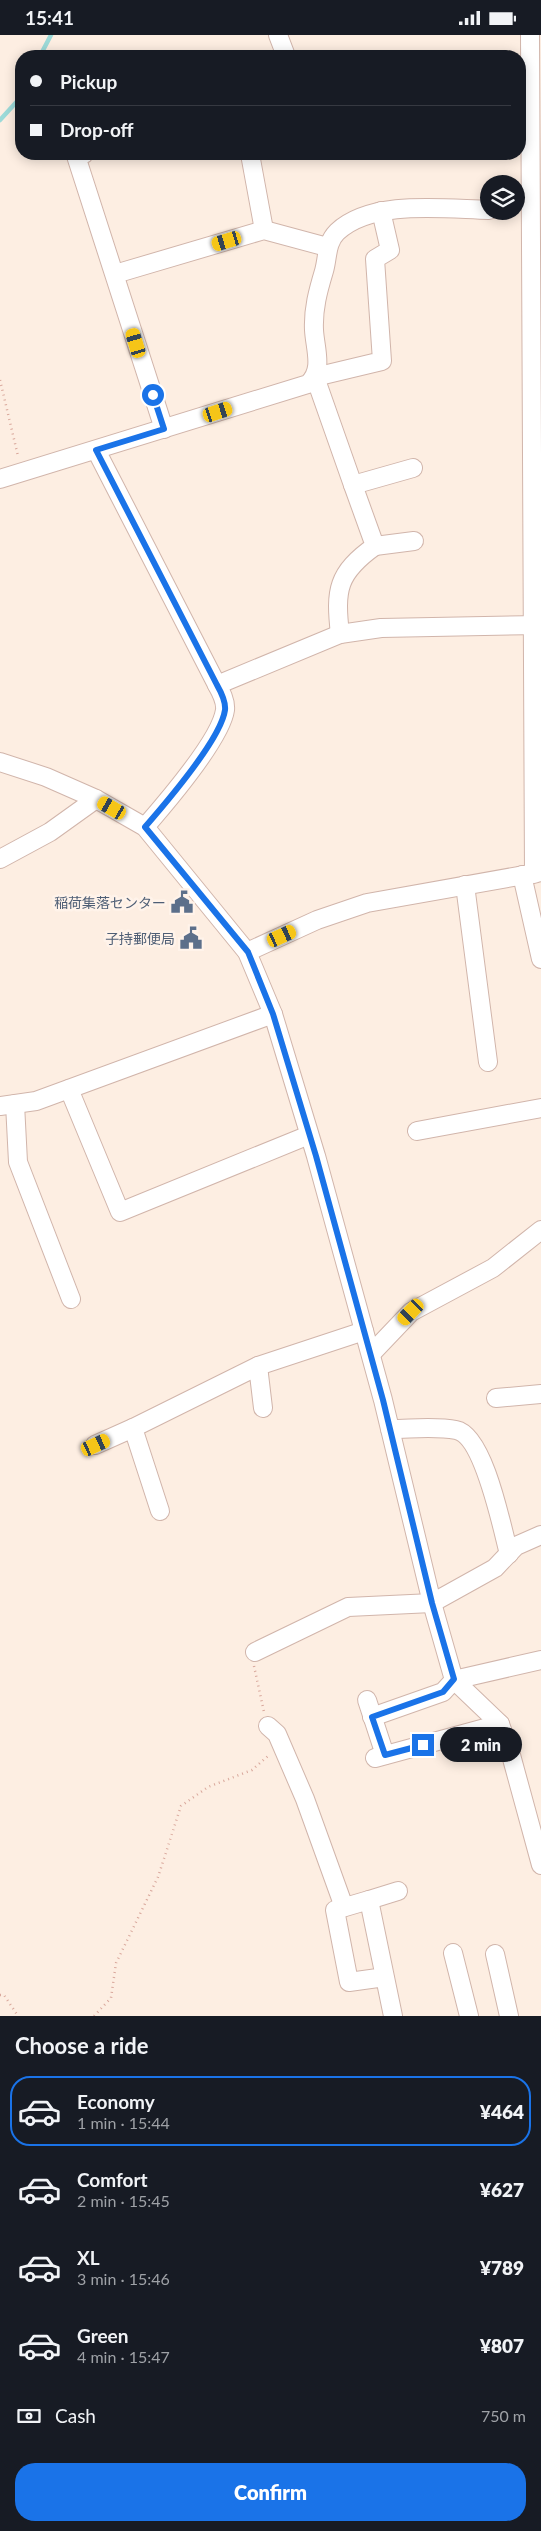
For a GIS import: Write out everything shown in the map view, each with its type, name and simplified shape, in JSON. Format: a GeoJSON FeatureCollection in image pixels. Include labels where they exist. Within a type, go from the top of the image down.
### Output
{"type":"FeatureCollection","features":[{"type":"Feature","properties":{"kind":"street"},"geometry":{"type":"LineString","coordinates":[[278,35],[284,50]]}},
{"type":"Feature","properties":{"kind":"street"},"geometry":{"type":"LineString","coordinates":[[530,35],[529,211],[536,625],[532,874],[541,959]]}},
{"type":"Feature","properties":{"kind":"street"},"geometry":{"type":"LineString","coordinates":[[77,160],[164,429]]}},
{"type":"Feature","properties":{"kind":"street"},"geometry":{"type":"LineString","coordinates":[[251,160],[264,230]]}},
{"type":"Feature","properties":{"kind":"street"},"geometry":{"type":"LineString","coordinates":[[374,546],[315,377],[318,364],[314,330],[315,298],[324,269],[327,247],[336,232],[354,221],[381,211],[429,208],[480,210]]}},
{"type":"Feature","properties":{"kind":"street"},"geometry":{"type":"LineString","coordinates":[[0,479],[308,384],[315,377],[382,361],[375,259],[390,250],[381,211]]}},
{"type":"Feature","properties":{"kind":"street"},"geometry":{"type":"LineString","coordinates":[[114,274],[264,230],[327,247]]}},
{"type":"Feature","properties":{"kind":"street"},"geometry":{"type":"LineString","coordinates":[[96,450],[217,685],[225,708],[217,732],[181,783],[145,827]]}},
{"type":"Feature","properties":{"kind":"street"},"geometry":{"type":"LineString","coordinates":[[353,485],[413,468]]}},
{"type":"Feature","properties":{"kind":"street"},"geometry":{"type":"LineString","coordinates":[[340,634],[338,591],[344,574],[359,557],[374,546],[414,541]]}},
{"type":"Feature","properties":{"kind":"street"},"geometry":{"type":"LineString","coordinates":[[217,685],[340,634],[381,628],[536,625]]}},
{"type":"Feature","properties":{"kind":"street"},"geometry":{"type":"LineString","coordinates":[[0,761],[46,777],[96,799],[145,827],[248,952],[273,1014],[309,1135],[371,1354],[432,1603],[454,1679],[500,1724],[511,1755],[541,1865]]}},
{"type":"Feature","properties":{"kind":"street"},"geometry":{"type":"LineString","coordinates":[[0,859],[50,832],[96,799]]}},
{"type":"Feature","properties":{"kind":"street"},"geometry":{"type":"LineString","coordinates":[[248,952],[317,920],[367,903],[532,874]]}},
{"type":"Feature","properties":{"kind":"street"},"geometry":{"type":"LineString","coordinates":[[465,885],[488,1062]]}},
{"type":"Feature","properties":{"kind":"street"},"geometry":{"type":"LineString","coordinates":[[71,1299],[18,1161],[8,1105],[36,1101],[273,1014]]}},
{"type":"Feature","properties":{"kind":"street"},"geometry":{"type":"LineString","coordinates":[[69,1089],[120,1212],[309,1135]]}},
{"type":"Feature","properties":{"kind":"street"},"geometry":{"type":"LineString","coordinates":[[417,1131],[541,1109]]}},
{"type":"Feature","properties":{"kind":"street"},"geometry":{"type":"LineString","coordinates":[[371,1354],[411,1312],[492,1268],[541,1230]]}},
{"type":"Feature","properties":{"kind":"street"},"geometry":{"type":"LineString","coordinates":[[96,1445],[258,1366],[364,1331]]}},
{"type":"Feature","properties":{"kind":"street"},"geometry":{"type":"LineString","coordinates":[[258,1366],[262,1408]]}},
{"type":"Feature","properties":{"kind":"street"},"geometry":{"type":"LineString","coordinates":[[496,1398],[541,1394]]}},
{"type":"Feature","properties":{"kind":"street"},"geometry":{"type":"LineString","coordinates":[[133,1428],[160,1511]]}},
{"type":"Feature","properties":{"kind":"street"},"geometry":{"type":"LineString","coordinates":[[390,1429],[457,1430],[468,1436],[486,1471],[509,1554]]}},
{"type":"Feature","properties":{"kind":"street"},"geometry":{"type":"LineString","coordinates":[[254,1652],[348,1607],[432,1603],[495,1568],[516,1546],[541,1535]]}},
{"type":"Feature","properties":{"kind":"street"},"geometry":{"type":"LineString","coordinates":[[500,1724],[380,1757],[369,1708],[443,1692],[454,1679],[541,1660]]}},
{"type":"Feature","properties":{"kind":"street"},"geometry":{"type":"LineString","coordinates":[[268,1726],[277,1734],[302,1791],[344,1907]]}},
{"type":"Feature","properties":{"kind":"street"},"geometry":{"type":"LineString","coordinates":[[385,1977],[349,1982],[335,1910],[398,1891]]}},
{"type":"Feature","properties":{"kind":"street"},"geometry":{"type":"LineString","coordinates":[[369,1900],[393,2016]]}},
{"type":"Feature","properties":{"kind":"street"},"geometry":{"type":"LineString","coordinates":[[453,1953],[469,2016]]}},
{"type":"Feature","properties":{"kind":"street"},"geometry":{"type":"LineString","coordinates":[[495,1954],[510,2016]]}},
{"type":"Feature","properties":{"kind":"path"},"geometry":{"type":"LineString","coordinates":[[0,380],[22,472]]}},
{"type":"Feature","properties":{"kind":"path"},"geometry":{"type":"LineString","coordinates":[[94,2016],[111,1998],[116,1963],[158,1877],[181,1806],[208,1787],[252,1770],[268,1757],[272,1739],[254,1672],[254,1652]]}},
{"type":"Feature","properties":{"kind":"path"},"geometry":{"type":"LineString","coordinates":[[0,1995],[4,1995],[18,2016]]}},
{"type":"Feature","properties":{"kind":"waterway"},"geometry":{"type":"LineString","coordinates":[[43,50],[51,35]]}},
{"type":"Feature","properties":{"kind":"waterway"},"geometry":{"type":"LineString","coordinates":[[0,120],[15,104]]}},
{"type":"Feature","properties":{"kind":"place","name":"稲荷集落センター"},"geometry":{"type":"Point","coordinates":[182,902]}},
{"type":"Feature","properties":{"kind":"place","name":"子持郵便局"},"geometry":{"type":"Point","coordinates":[191,938]}},
{"type":"Feature","properties":{"kind":"route"},"geometry":{"type":"LineString","coordinates":[[153,395],[164,429],[96,450],[173,597],[223,697],[225,708],[217,732],[181,783],[145,827],[248,952],[273,1014],[290,1078],[316,1156],[383,1400],[432,1603],[454,1679],[443,1692],[372,1717],[385,1755],[423,1745]]}}]}
